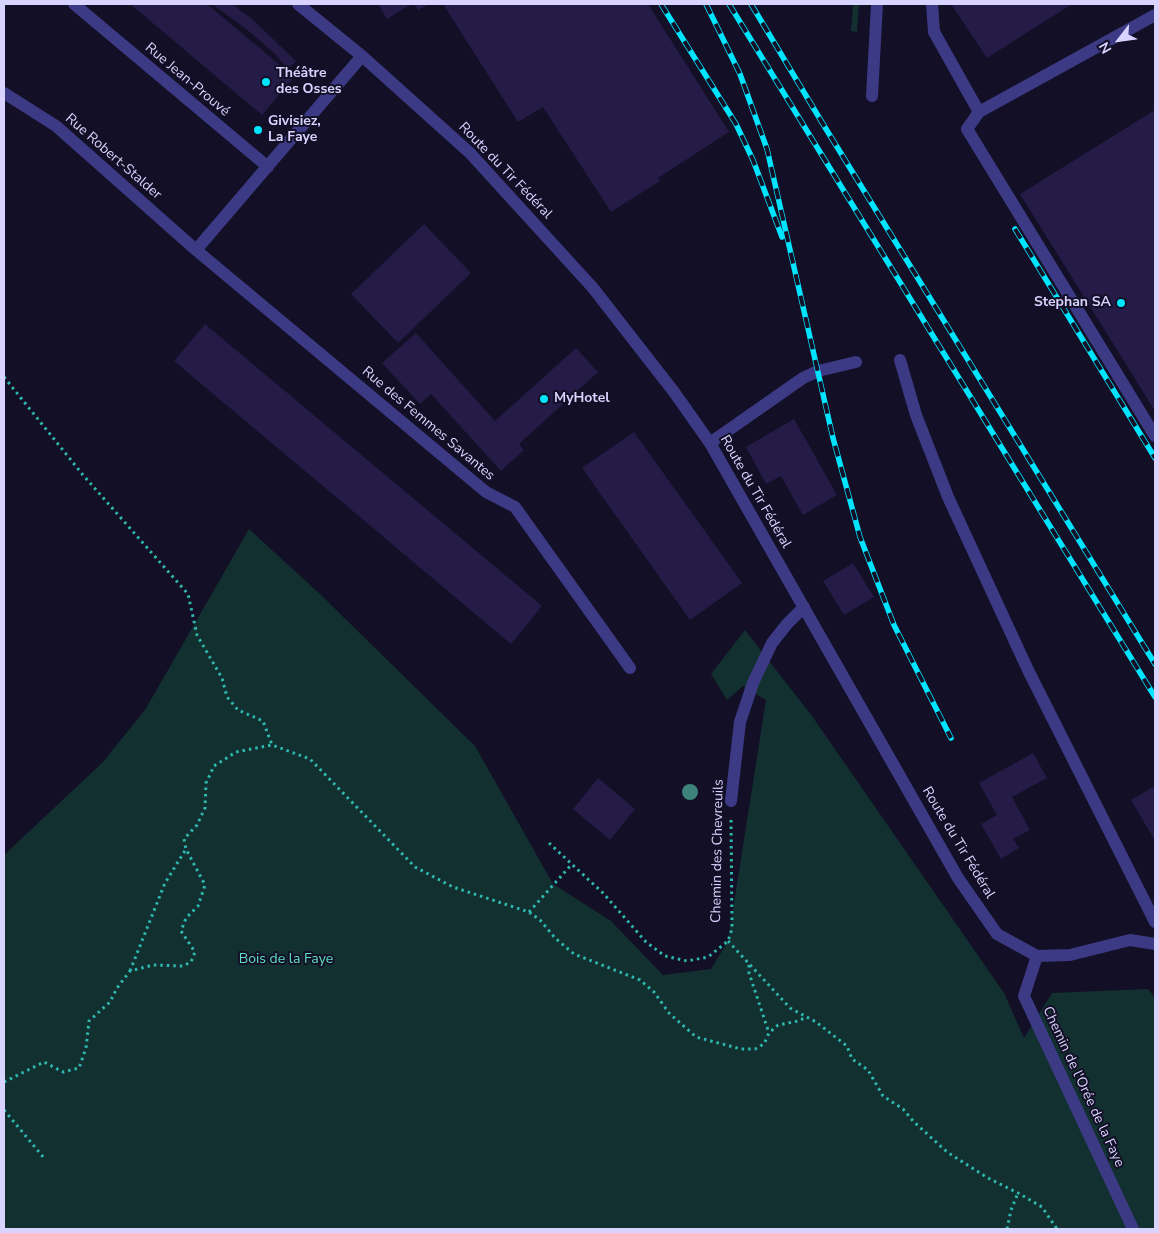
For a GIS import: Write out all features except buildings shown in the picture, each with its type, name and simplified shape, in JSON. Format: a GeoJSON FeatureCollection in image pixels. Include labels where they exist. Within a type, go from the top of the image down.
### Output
{"type":"FeatureCollection","features":[{"type":"Feature","properties":{"kind":"street","name":"Rue Jean-Prouvé"},"geometry":{"type":"LineString","coordinates":[[74,4],[268,166]]}},
{"type":"Feature","properties":{"kind":"street","name":"Route du Tir Fédéral"},"geometry":{"type":"LineString","coordinates":[[298,4],[362,56],[470,153],[593,288],[674,392],[710,443],[958,878],[998,934],[1036,956]]}},
{"type":"Feature","properties":{"kind":"street"},"geometry":{"type":"LineString","coordinates":[[872,96],[877,4]]}},
{"type":"Feature","properties":{"kind":"street"},"geometry":{"type":"LineString","coordinates":[[932,4],[934,32],[980,112]]}},
{"type":"Feature","properties":{"kind":"street"},"geometry":{"type":"LineString","coordinates":[[1155,15],[980,112],[967,129],[1155,436]]}},
{"type":"Feature","properties":{"kind":"street"},"geometry":{"type":"LineString","coordinates":[[196,250],[362,56]]}},
{"type":"Feature","properties":{"kind":"street","name":"Rue Robert-Stalder"},"geometry":{"type":"LineString","coordinates":[[4,93],[56,126],[196,250]]}},
{"type":"Feature","properties":{"kind":"street","name":"Rue des Femmes Savantes"},"geometry":{"type":"LineString","coordinates":[[196,250],[486,492],[515,507],[630,668]]}},
{"type":"Feature","properties":{"kind":"street"},"geometry":{"type":"LineString","coordinates":[[900,360],[916,415],[948,498],[1028,670],[1155,922]]}},
{"type":"Feature","properties":{"kind":"street"},"geometry":{"type":"LineString","coordinates":[[710,443],[803,378],[818,371],[856,362]]}},
{"type":"Feature","properties":{"kind":"street","name":"Chemin des Chevreuils"},"geometry":{"type":"LineString","coordinates":[[731,801],[740,722],[753,683],[772,643],[804,607]]}},
{"type":"Feature","properties":{"kind":"street"},"geometry":{"type":"LineString","coordinates":[[1036,956],[1070,955],[1130,940],[1155,944]]}},
{"type":"Feature","properties":{"kind":"street","name":"Chemin de l'Orée de la Faye"},"geometry":{"type":"LineString","coordinates":[[1036,956],[1024,996],[1133,1229]]}},
{"type":"Feature","properties":{"kind":"path"},"geometry":{"type":"LineString","coordinates":[[258,130],[262,134]]}},
{"type":"Feature","properties":{"kind":"path"},"geometry":{"type":"LineString","coordinates":[[4,377],[83,475],[188,594],[197,635],[222,678],[227,697],[238,710],[263,721],[272,745]]}},
{"type":"Feature","properties":{"kind":"path"},"geometry":{"type":"LineString","coordinates":[[130,971],[153,965],[183,966],[191,962],[194,952],[181,931],[186,918],[198,906],[205,885],[186,849],[184,839],[197,825],[205,808],[206,783],[214,766],[236,752],[272,745],[310,759],[415,867],[453,887],[529,912],[540,920],[555,938],[574,954],[640,980],[654,992],[668,1013],[696,1036],[741,1049],[755,1049],[764,1044],[769,1033],[778,1025],[798,1022],[807,1017]]}},
{"type":"Feature","properties":{"kind":"path","name":"Chemin des Chevreuils"},"geometry":{"type":"LineString","coordinates":[[548,843],[603,893],[646,942],[665,956],[687,961],[708,957],[728,941],[732,929],[731,801]]}},
{"type":"Feature","properties":{"kind":"path"},"geometry":{"type":"LineString","coordinates":[[4,1082],[44,1062],[63,1072],[80,1068],[86,1048],[88,1021],[110,1002],[117,988],[130,971],[165,883],[186,849]]}},
{"type":"Feature","properties":{"kind":"path"},"geometry":{"type":"LineString","coordinates":[[529,912],[572,864]]}},
{"type":"Feature","properties":{"kind":"path"},"geometry":{"type":"LineString","coordinates":[[728,941],[790,1008],[816,1022],[847,1046],[852,1059],[868,1070],[883,1096],[903,1109],[913,1121],[947,1152],[988,1178],[1042,1208],[1057,1229]]}},
{"type":"Feature","properties":{"kind":"path"},"geometry":{"type":"LineString","coordinates":[[750,964],[749,973],[769,1033]]}},
{"type":"Feature","properties":{"kind":"path"},"geometry":{"type":"LineString","coordinates":[[4,1110],[44,1158]]}},
{"type":"Feature","properties":{"kind":"path"},"geometry":{"type":"LineString","coordinates":[[1007,1229],[1010,1210],[1018,1193]]}},
{"type":"Feature","properties":{"kind":"green space"},"geometry":{"type":"Polygon","coordinates":[[[853,4],[859,4],[857,32],[851,31],[853,4]]]}},
{"type":"Feature","properties":{"kind":"green space","name":"Bois de la Faye"},"geometry":{"type":"Polygon","coordinates":[[[249,529],[321,595],[475,746],[553,884],[611,921],[663,975],[711,969],[728,941],[766,700],[743,686],[727,700],[711,674],[745,630],[812,716],[1004,993],[1024,1038],[1052,993],[1148,989],[1155,998],[1155,1229],[4,1229],[4,855],[102,763],[145,710],[249,529]]]}},
{"type":"Feature","properties":{"kind":"railway"},"geometry":{"type":"LineString","coordinates":[[661,4],[736,124],[753,160],[782,237]]}},
{"type":"Feature","properties":{"kind":"railway"},"geometry":{"type":"LineString","coordinates":[[706,4],[740,74],[767,149],[833,438],[860,537],[894,625],[951,738]]}},
{"type":"Feature","properties":{"kind":"railway"},"geometry":{"type":"LineString","coordinates":[[729,4],[1155,697]]}},
{"type":"Feature","properties":{"kind":"railway"},"geometry":{"type":"LineString","coordinates":[[751,4],[1155,664]]}},
{"type":"Feature","properties":{"kind":"railway"},"geometry":{"type":"LineString","coordinates":[[1015,229],[1155,458]]}},
{"type":"Feature","properties":{"kind":"place","name":"Théâtre des Osses"},"geometry":{"type":"Point","coordinates":[266,82]}},
{"type":"Feature","properties":{"kind":"place","name":"Givisiez, La Faye"},"geometry":{"type":"Point","coordinates":[258,130]}},
{"type":"Feature","properties":{"kind":"place","name":"Stephan SA"},"geometry":{"type":"Point","coordinates":[1121,303]}},
{"type":"Feature","properties":{"kind":"place","name":"MyHotel"},"geometry":{"type":"Point","coordinates":[544,399]}}]}
